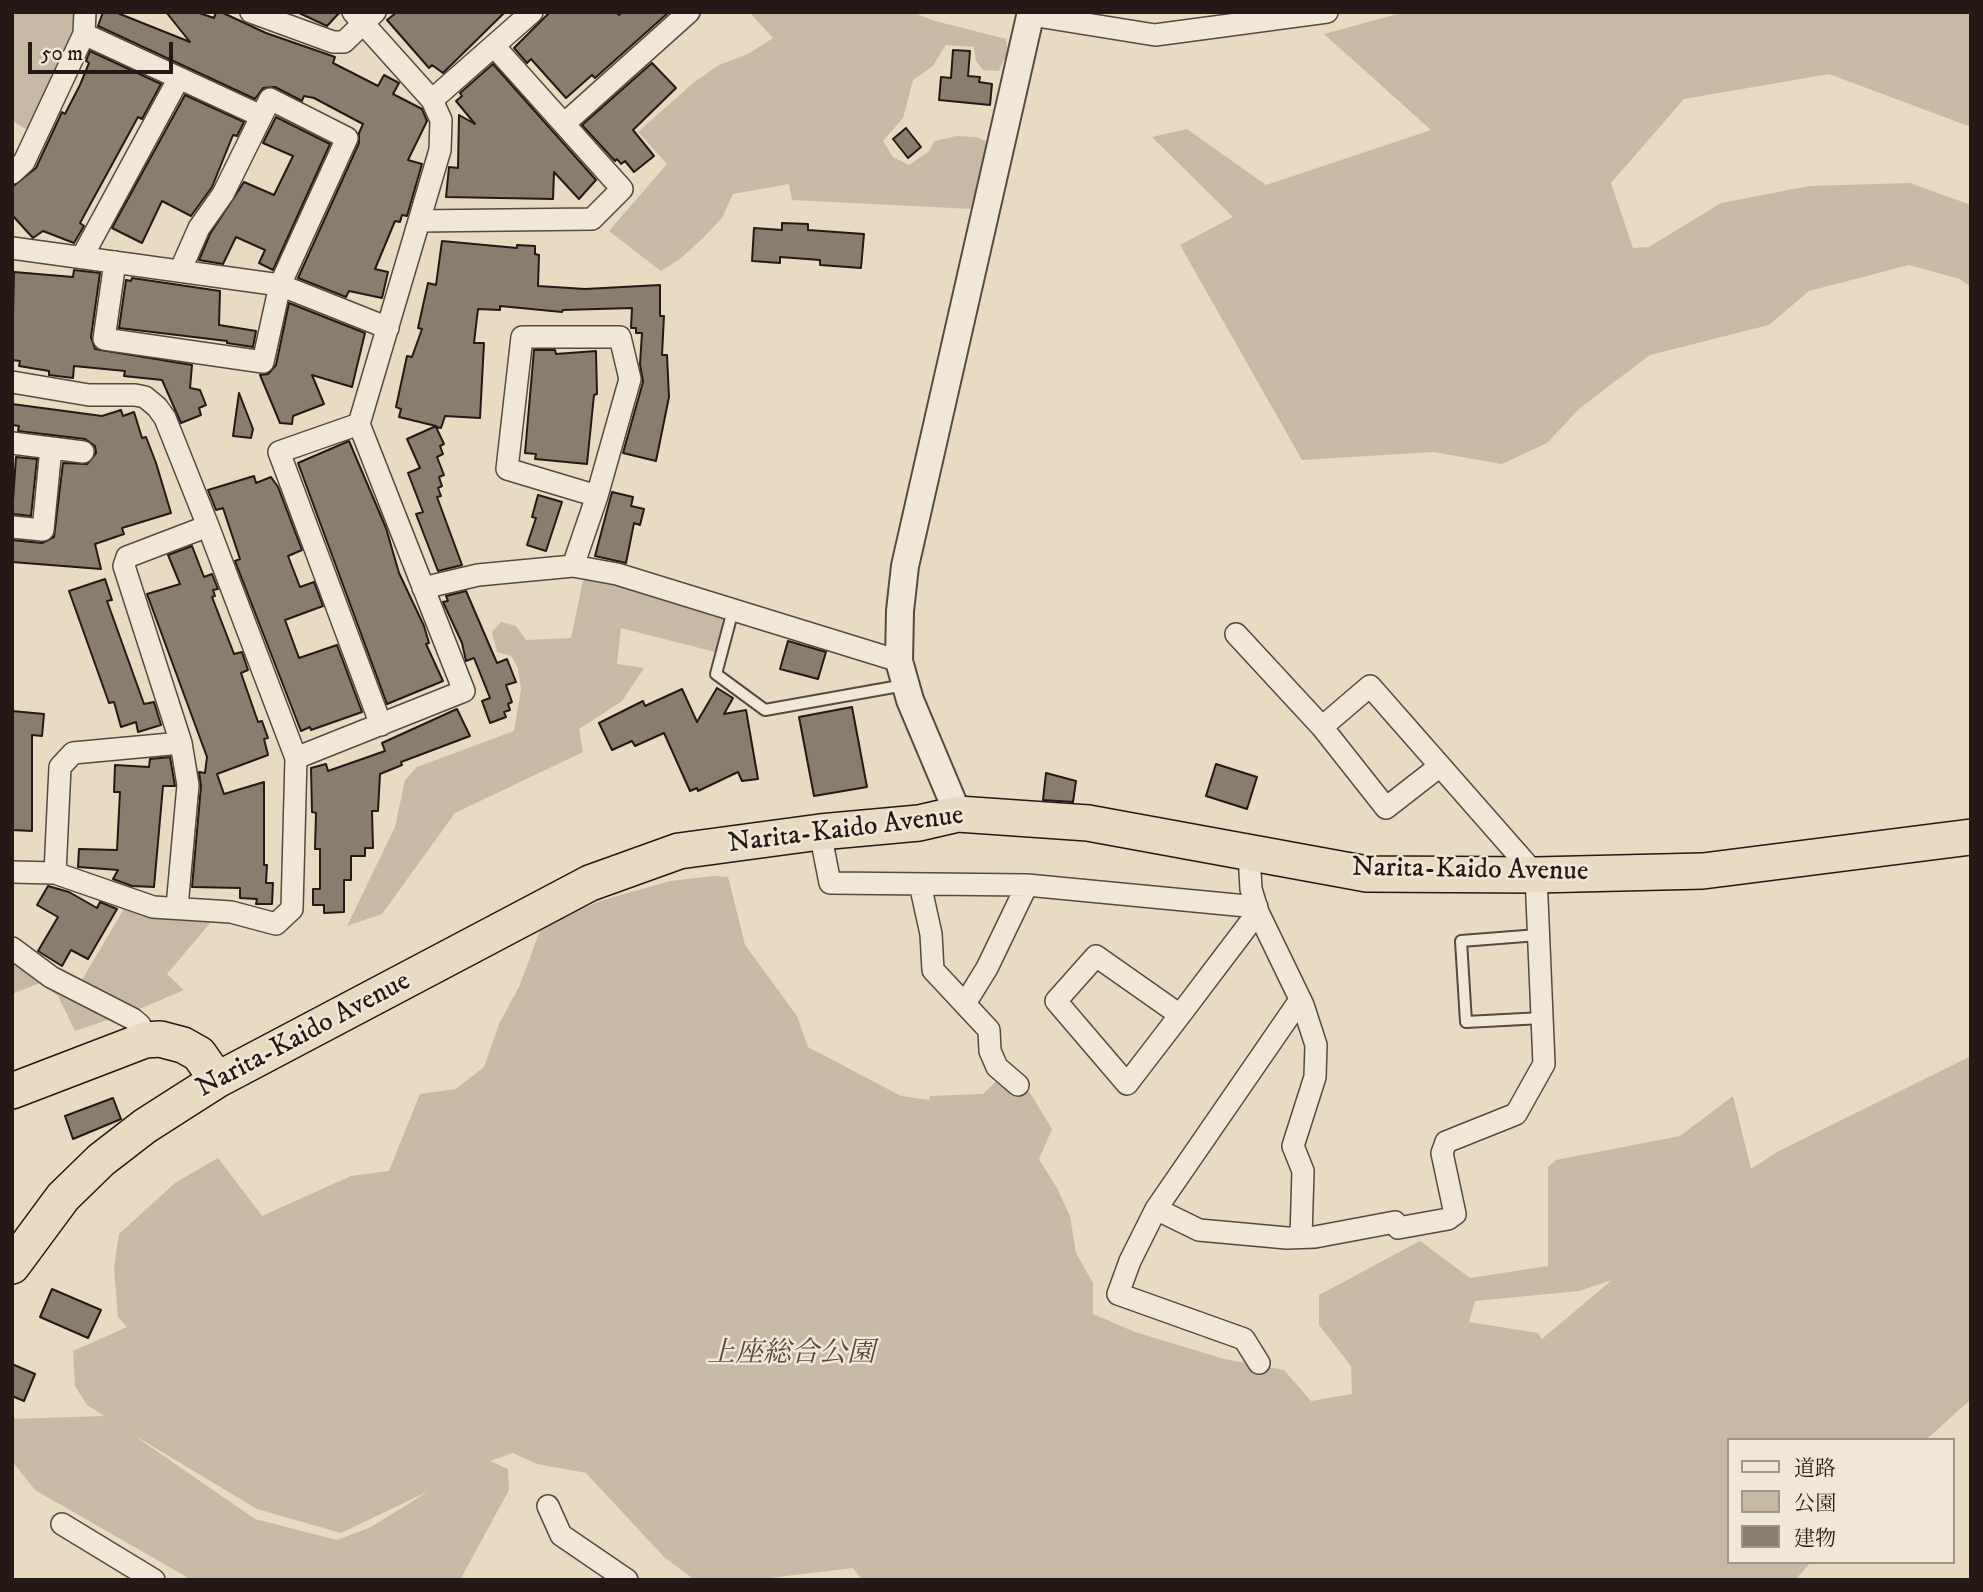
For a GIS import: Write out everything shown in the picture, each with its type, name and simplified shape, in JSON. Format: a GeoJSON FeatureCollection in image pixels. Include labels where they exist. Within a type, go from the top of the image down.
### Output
{"type":"FeatureCollection","features":[{"type":"Feature","properties":{"kind":"highway","name":"Narita-Kaido Avenue"},"geometry":{"type":"LineString","coordinates":[[16,1249],[101,1160],[145,1126],[217,1080],[590,883],[680,851],[820,832],[919,823],[958,814],[1088,822],[1367,874],[1536,875],[1740,868],[1971,837]]}},
{"type":"Feature","properties":{"kind":"highway"},"geometry":{"type":"LineString","coordinates":[[12,1091],[145,1040],[160,1039],[183,1045],[199,1054],[217,1080]]}},
{"type":"Feature","properties":{"kind":"street"},"geometry":{"type":"LineString","coordinates":[[251,12],[333,42],[344,42],[364,16],[432,100],[441,120],[442,136],[359,425],[464,691],[296,758]]}},
{"type":"Feature","properties":{"kind":"street"},"geometry":{"type":"LineString","coordinates":[[432,100],[532,12]]}},
{"type":"Feature","properties":{"kind":"street"},"geometry":{"type":"LineString","coordinates":[[564,124],[689,12]]}},
{"type":"Feature","properties":{"kind":"street"},"geometry":{"type":"LineString","coordinates":[[958,814],[902,673],[905,566],[1031,14],[1155,35],[1327,12]]}},
{"type":"Feature","properties":{"kind":"street"},"geometry":{"type":"LineString","coordinates":[[12,173],[24,162],[85,23],[179,78],[261,116]]}},
{"type":"Feature","properties":{"kind":"street"},"geometry":{"type":"LineString","coordinates":[[419,221],[592,219],[622,188],[494,46]]}},
{"type":"Feature","properties":{"kind":"street"},"geometry":{"type":"LineString","coordinates":[[82,257],[179,78]]}},
{"type":"Feature","properties":{"kind":"street"},"geometry":{"type":"LineString","coordinates":[[116,262],[104,339],[263,362],[280,285],[348,138],[270,99],[223,194],[199,228],[180,271]]}},
{"type":"Feature","properties":{"kind":"street"},"geometry":{"type":"LineString","coordinates":[[15,251],[82,257],[280,285],[388,328]]}},
{"type":"Feature","properties":{"kind":"street"},"geometry":{"type":"LineString","coordinates":[[573,566],[597,496],[630,379],[620,337],[522,337],[507,469],[597,496]]}},
{"type":"Feature","properties":{"kind":"street"},"geometry":{"type":"LineString","coordinates":[[12,382],[89,395],[145,397],[165,418],[296,758],[292,909],[276,924],[231,912],[153,907],[55,873],[12,872]]}},
{"type":"Feature","properties":{"kind":"street"},"geometry":{"type":"LineString","coordinates":[[359,425],[279,452],[381,725]]}},
{"type":"Feature","properties":{"kind":"street"},"geometry":{"type":"LineString","coordinates":[[12,443],[83,452]]}},
{"type":"Feature","properties":{"kind":"street"},"geometry":{"type":"LineString","coordinates":[[12,527],[43,530],[51,448]]}},
{"type":"Feature","properties":{"kind":"street"},"geometry":{"type":"LineString","coordinates":[[177,907],[188,785],[181,743],[124,566],[127,556],[208,526]]}},
{"type":"Feature","properties":{"kind":"street"},"geometry":{"type":"LineString","coordinates":[[422,588],[511,570],[573,566],[617,574],[733,610],[902,673]]}},
{"type":"Feature","properties":{"kind":"street"},"geometry":{"type":"LineString","coordinates":[[1237,634],[1322,727],[1386,808],[1440,766]]}},
{"type":"Feature","properties":{"kind":"street"},"geometry":{"type":"LineString","coordinates":[[1156,1209],[1199,1230],[1301,1237],[1395,1222],[1398,1228],[1448,1219],[1455,1214],[1442,1153],[1446,1142],[1516,1114],[1544,1064],[1536,875],[1370,686],[1322,727]]}},
{"type":"Feature","properties":{"kind":"street"},"geometry":{"type":"LineString","coordinates":[[55,873],[60,767],[73,753],[181,743]]}},
{"type":"Feature","properties":{"kind":"street"},"geometry":{"type":"LineString","coordinates":[[820,832],[830,883],[1027,885],[1257,909]]}},
{"type":"Feature","properties":{"kind":"street"},"geometry":{"type":"LineString","coordinates":[[1249,854],[1251,889],[1257,909],[1300,1000],[1316,1045],[1315,1077],[1293,1146],[1303,1171],[1301,1237]]}},
{"type":"Feature","properties":{"kind":"street"},"geometry":{"type":"LineString","coordinates":[[920,884],[930,934],[933,970],[966,1002],[989,1030],[990,1051],[997,1067],[1018,1085]]}},
{"type":"Feature","properties":{"kind":"street"},"geometry":{"type":"LineString","coordinates":[[966,1002],[987,968],[1027,885]]}},
{"type":"Feature","properties":{"kind":"street"},"geometry":{"type":"LineString","coordinates":[[1180,1015],[1096,956],[1056,1001],[1127,1084],[1180,1015],[1257,909]]}},
{"type":"Feature","properties":{"kind":"street"},"geometry":{"type":"LineString","coordinates":[[12,948],[51,977],[133,1019],[140,1025],[145,1040]]}},
{"type":"Feature","properties":{"kind":"street"},"geometry":{"type":"LineString","coordinates":[[1258,1363],[1244,1339],[1118,1294],[1130,1261],[1156,1209],[1300,1000]]}},
{"type":"Feature","properties":{"kind":"street"},"geometry":{"type":"LineString","coordinates":[[548,1506],[561,1535],[627,1580]]}},
{"type":"Feature","properties":{"kind":"street"},"geometry":{"type":"LineString","coordinates":[[62,1524],[154,1580]]}},
{"type":"Feature","properties":{"kind":"lane"},"geometry":{"type":"LineString","coordinates":[[733,610],[716,674],[765,710],[902,673]]}},
{"type":"Feature","properties":{"kind":"lane"},"geometry":{"type":"LineString","coordinates":[[1538,935],[1461,941],[1466,1022],[1542,1018]]}},
{"type":"Feature","properties":{"kind":"green space"},"geometry":{"type":"Polygon","coordinates":[[[12,12],[75,12],[75,33],[29,131],[12,121],[12,12]]]}},
{"type":"Feature","properties":{"kind":"green space"},"geometry":{"type":"Polygon","coordinates":[[[749,12],[912,12],[935,21],[1006,39],[1008,51],[999,71],[983,70],[976,61],[974,47],[946,45],[933,66],[913,80],[903,118],[883,141],[893,157],[909,165],[928,152],[935,141],[956,136],[976,137],[988,142],[972,209],[792,200],[789,184],[733,194],[722,218],[680,259],[661,271],[609,231],[667,164],[638,132],[692,84],[717,66],[748,54],[773,38],[749,12]]]}},
{"type":"Feature","properties":{"kind":"green space"},"geometry":{"type":"Polygon","coordinates":[[[1405,12],[1971,12],[1971,127],[1829,74],[1684,99],[1611,183],[1633,248],[1649,247],[1721,203],[1809,186],[1910,183],[1971,205],[1971,287],[1960,279],[1909,265],[1809,291],[1769,325],[1650,355],[1580,408],[1547,443],[1502,464],[1433,452],[1302,460],[1180,245],[1233,217],[1152,137],[1187,129],[1266,185],[1431,130],[1324,34],[1405,12]]]}},
{"type":"Feature","properties":{"kind":"green space"},"geometry":{"type":"Polygon","coordinates":[[[584,576],[614,581],[724,617],[715,652],[621,628],[617,664],[644,668],[622,701],[579,729],[583,752],[455,813],[382,914],[347,926],[395,827],[405,780],[417,767],[514,731],[521,690],[518,668],[511,656],[497,652],[492,632],[501,622],[516,626],[526,640],[571,638],[584,576]]]}},
{"type":"Feature","properties":{"kind":"green space","name":"上座総合公園"},"geometry":{"type":"Polygon","coordinates":[[[728,877],[745,945],[797,1016],[808,1047],[901,1096],[929,1100],[930,1096],[983,1094],[1013,1065],[1052,1129],[1039,1159],[1070,1216],[1076,1253],[1093,1283],[1093,1314],[1135,1332],[1224,1359],[1284,1370],[1311,1401],[1352,1394],[1351,1366],[1319,1325],[1319,1295],[1420,1241],[1470,1278],[1548,1266],[1548,1167],[1556,1160],[1680,1136],[1733,1096],[1751,1169],[1777,1152],[1971,1056],[1971,1399],[1928,1438],[1728,1438],[1728,1564],[1809,1564],[1795,1580],[862,1580],[853,1568],[753,1580],[695,1580],[664,1557],[586,1473],[537,1464],[513,1453],[490,1461],[508,1469],[509,1490],[460,1580],[192,1580],[35,1490],[12,1461],[12,1419],[104,1416],[87,1405],[75,1386],[73,1351],[127,1327],[118,1317],[114,1268],[119,1234],[175,1183],[218,1158],[262,1216],[351,1176],[389,1171],[420,1094],[456,1089],[484,1067],[499,1024],[519,987],[541,928],[600,901],[670,881],[728,877]],[[1612,1280],[1579,1291],[1475,1301],[1469,1322],[1538,1333],[1542,1339],[1612,1280]],[[132,1434],[255,1519],[337,1540],[371,1527],[429,1491],[341,1533],[257,1509],[132,1434]]]}},
{"type":"Feature","properties":{"kind":"green space"},"geometry":{"type":"Polygon","coordinates":[[[125,907],[211,922],[167,974],[184,990],[137,1010],[79,985],[125,907]]]}},
{"type":"Feature","properties":{"kind":"green space"},"geometry":{"type":"Polygon","coordinates":[[[13,959],[116,1017],[75,1031],[58,996],[40,983],[12,994],[13,959]]]}},
{"type":"Feature","properties":{"kind":"building"},"geometry":{"type":"Polygon","coordinates":[[[103,12],[115,12],[190,42],[166,12],[196,12],[214,18],[216,12],[221,12],[266,33],[335,57],[333,63],[378,86],[384,75],[399,83],[393,94],[422,109],[427,121],[408,160],[422,164],[407,216],[402,215],[400,222],[395,221],[375,269],[388,272],[382,298],[349,291],[346,297],[298,278],[359,143],[363,124],[314,98],[304,96],[302,101],[275,87],[263,88],[255,99],[98,26],[103,12]]]}},
{"type":"Feature","properties":{"kind":"building"},"geometry":{"type":"Polygon","coordinates":[[[297,12],[340,12],[327,26],[297,12]]]}},
{"type":"Feature","properties":{"kind":"building"},"geometry":{"type":"Polygon","coordinates":[[[397,12],[505,12],[443,73],[432,65],[429,68],[387,20],[397,12]]]}},
{"type":"Feature","properties":{"kind":"building"},"geometry":{"type":"Polygon","coordinates":[[[550,12],[616,12],[619,15],[622,12],[669,12],[595,78],[592,75],[566,98],[531,59],[527,63],[514,48],[550,12]]]}},
{"type":"Feature","properties":{"kind":"building"},"geometry":{"type":"Polygon","coordinates":[[[953,50],[970,51],[968,76],[980,77],[979,82],[992,84],[990,105],[939,100],[941,77],[951,78],[953,50]]]}},
{"type":"Feature","properties":{"kind":"building"},"geometry":{"type":"Polygon","coordinates":[[[90,51],[161,84],[142,119],[138,117],[80,223],[84,226],[74,243],[43,231],[33,238],[12,215],[12,187],[36,168],[62,112],[65,114],[80,85],[89,63],[86,61],[90,51]]]}},
{"type":"Feature","properties":{"kind":"building"},"geometry":{"type":"Polygon","coordinates":[[[652,63],[676,88],[633,130],[654,156],[634,172],[625,161],[621,164],[617,159],[615,161],[582,125],[652,63]]]}},
{"type":"Feature","properties":{"kind":"building"},"geometry":{"type":"Polygon","coordinates":[[[493,64],[596,180],[579,199],[554,172],[553,199],[446,197],[449,167],[458,168],[459,115],[475,124],[456,101],[462,96],[460,93],[493,64]]]}},
{"type":"Feature","properties":{"kind":"building"},"geometry":{"type":"Polygon","coordinates":[[[185,95],[244,122],[237,136],[233,135],[212,187],[191,216],[162,201],[142,243],[112,228],[185,95]]]}},
{"type":"Feature","properties":{"kind":"building"},"geometry":{"type":"Polygon","coordinates":[[[276,117],[330,144],[273,270],[259,263],[265,250],[236,237],[223,264],[199,260],[210,234],[244,182],[274,195],[293,156],[263,143],[276,117]]]}},
{"type":"Feature","properties":{"kind":"building"},"geometry":{"type":"Polygon","coordinates":[[[906,128],[921,147],[908,158],[893,139],[906,128]]]}},
{"type":"Feature","properties":{"kind":"building"},"geometry":{"type":"Polygon","coordinates":[[[782,223],[808,224],[808,230],[864,234],[861,268],[820,265],[820,260],[780,257],[780,263],[752,261],[754,228],[782,230],[782,223]]]}},
{"type":"Feature","properties":{"kind":"building"},"geometry":{"type":"Polygon","coordinates":[[[442,241],[517,248],[517,245],[535,246],[535,254],[539,255],[538,286],[585,289],[660,285],[660,316],[664,316],[662,355],[667,355],[669,397],[656,461],[623,453],[643,382],[640,364],[642,333],[636,333],[636,328],[631,328],[632,308],[562,312],[500,306],[500,310],[478,309],[474,343],[484,343],[480,418],[445,416],[441,428],[436,427],[444,444],[440,446],[443,454],[437,457],[444,475],[439,477],[442,486],[438,488],[441,496],[437,497],[462,565],[438,571],[416,514],[423,512],[408,473],[420,468],[407,439],[436,426],[399,417],[401,409],[396,407],[407,356],[412,357],[422,329],[418,328],[428,283],[436,285],[442,241]]]}},
{"type":"Feature","properties":{"kind":"building"},"geometry":{"type":"Polygon","coordinates":[[[74,270],[100,273],[91,337],[95,349],[192,365],[190,388],[200,390],[206,405],[199,408],[201,415],[181,423],[162,380],[124,376],[125,371],[74,366],[73,378],[49,375],[49,371],[19,366],[20,361],[12,360],[14,272],[73,277],[74,270]]]}},
{"type":"Feature","properties":{"kind":"building"},"geometry":{"type":"Polygon","coordinates":[[[132,278],[220,291],[219,325],[256,331],[253,347],[227,341],[119,328],[126,280],[131,281],[132,278]]]}},
{"type":"Feature","properties":{"kind":"building"},"geometry":{"type":"Polygon","coordinates":[[[289,303],[365,333],[352,387],[312,375],[324,404],[293,416],[292,424],[280,423],[260,375],[268,374],[276,365],[289,303]]]}},
{"type":"Feature","properties":{"kind":"building"},"geometry":{"type":"Polygon","coordinates":[[[534,350],[555,350],[556,354],[596,351],[597,394],[594,395],[587,464],[535,459],[536,454],[525,453],[534,350]]]}},
{"type":"Feature","properties":{"kind":"building"},"geometry":{"type":"Polygon","coordinates":[[[239,393],[253,429],[251,438],[233,436],[239,393]]]}},
{"type":"Feature","properties":{"kind":"building"},"geometry":{"type":"Polygon","coordinates":[[[12,404],[102,416],[121,410],[123,416],[134,412],[142,438],[146,437],[156,463],[171,513],[122,528],[124,534],[95,544],[101,569],[12,562],[12,540],[42,543],[54,537],[63,463],[87,464],[96,453],[95,446],[85,439],[18,431],[19,426],[12,425],[12,404]]]}},
{"type":"Feature","properties":{"kind":"building"},"geometry":{"type":"Polygon","coordinates":[[[349,441],[386,528],[399,573],[424,626],[429,643],[426,644],[443,681],[387,704],[298,463],[349,441]]]}},
{"type":"Feature","properties":{"kind":"building"},"geometry":{"type":"Polygon","coordinates":[[[16,457],[37,459],[31,516],[12,514],[16,457]]]}},
{"type":"Feature","properties":{"kind":"building"},"geometry":{"type":"Polygon","coordinates":[[[254,476],[256,483],[271,477],[278,487],[302,550],[288,556],[300,587],[314,582],[323,606],[285,620],[299,658],[337,645],[362,712],[311,730],[310,727],[301,731],[235,561],[240,559],[223,508],[216,510],[208,490],[254,476]]]}},
{"type":"Feature","properties":{"kind":"building"},"geometry":{"type":"Polygon","coordinates":[[[612,492],[633,497],[631,506],[644,509],[640,525],[634,523],[626,563],[595,556],[612,492]]]}},
{"type":"Feature","properties":{"kind":"building"},"geometry":{"type":"Polygon","coordinates":[[[538,495],[562,502],[546,551],[527,545],[536,518],[532,517],[538,495]]]}},
{"type":"Feature","properties":{"kind":"building"},"geometry":{"type":"Polygon","coordinates":[[[192,546],[204,577],[212,574],[218,589],[213,590],[215,596],[212,597],[234,654],[242,652],[248,670],[241,673],[258,722],[262,721],[268,738],[264,739],[268,755],[217,774],[224,794],[264,782],[264,865],[267,865],[266,883],[273,883],[272,904],[256,904],[257,899],[240,898],[240,888],[192,887],[201,786],[199,772],[205,773],[207,757],[147,594],[180,584],[168,555],[192,546]]]}},
{"type":"Feature","properties":{"kind":"building"},"geometry":{"type":"Polygon","coordinates":[[[105,579],[112,600],[107,601],[144,704],[154,702],[161,725],[138,732],[136,722],[121,727],[114,702],[109,703],[69,591],[105,579]]]}},
{"type":"Feature","properties":{"kind":"building"},"geometry":{"type":"Polygon","coordinates":[[[466,591],[497,663],[507,659],[516,682],[506,685],[512,702],[508,704],[510,710],[504,712],[506,717],[490,723],[482,701],[490,698],[474,658],[466,661],[462,643],[443,602],[448,601],[446,596],[466,591]]]}},
{"type":"Feature","properties":{"kind":"building"},"geometry":{"type":"Polygon","coordinates":[[[788,641],[826,652],[818,679],[780,669],[788,641]]]}},
{"type":"Feature","properties":{"kind":"building"},"geometry":{"type":"Polygon","coordinates":[[[717,688],[733,698],[724,714],[746,710],[758,779],[742,781],[738,772],[698,791],[697,788],[690,791],[664,733],[635,746],[632,741],[612,750],[599,723],[643,701],[645,706],[682,689],[697,722],[717,688]]]}},
{"type":"Feature","properties":{"kind":"building"},"geometry":{"type":"Polygon","coordinates":[[[852,707],[867,787],[814,796],[799,717],[852,707]]]}},
{"type":"Feature","properties":{"kind":"building"},"geometry":{"type":"Polygon","coordinates":[[[457,709],[470,736],[401,762],[402,765],[380,774],[378,811],[372,811],[373,848],[365,848],[365,856],[351,856],[351,880],[344,880],[344,912],[324,913],[324,905],[313,905],[313,889],[320,889],[320,849],[315,849],[316,813],[312,812],[311,768],[326,764],[328,771],[385,751],[382,743],[457,709]]]}},
{"type":"Feature","properties":{"kind":"building"},"geometry":{"type":"Polygon","coordinates":[[[12,711],[44,714],[42,736],[32,735],[32,831],[12,830],[12,711]]]}},
{"type":"Feature","properties":{"kind":"building"},"geometry":{"type":"Polygon","coordinates":[[[170,757],[175,786],[163,786],[154,887],[132,886],[113,879],[118,870],[78,867],[79,849],[117,850],[120,792],[114,792],[115,765],[149,767],[150,759],[170,757]]]}},
{"type":"Feature","properties":{"kind":"building"},"geometry":{"type":"Polygon","coordinates":[[[1216,764],[1257,777],[1247,809],[1206,796],[1216,764]]]}},
{"type":"Feature","properties":{"kind":"building"},"geometry":{"type":"Polygon","coordinates":[[[1046,773],[1076,781],[1073,802],[1043,800],[1046,773]]]}},
{"type":"Feature","properties":{"kind":"building"},"geometry":{"type":"Polygon","coordinates":[[[48,886],[69,892],[97,908],[100,902],[117,909],[88,959],[71,950],[62,966],[38,951],[58,917],[37,905],[48,886]]]}},
{"type":"Feature","properties":{"kind":"building"},"geometry":{"type":"Polygon","coordinates":[[[113,1098],[121,1119],[73,1139],[65,1116],[113,1098]]]}},
{"type":"Feature","properties":{"kind":"building"},"geometry":{"type":"Polygon","coordinates":[[[52,1289],[101,1310],[88,1338],[40,1317],[52,1289]]]}},
{"type":"Feature","properties":{"kind":"building"},"geometry":{"type":"Polygon","coordinates":[[[12,1364],[35,1374],[24,1401],[12,1396],[12,1364]]]}}]}
